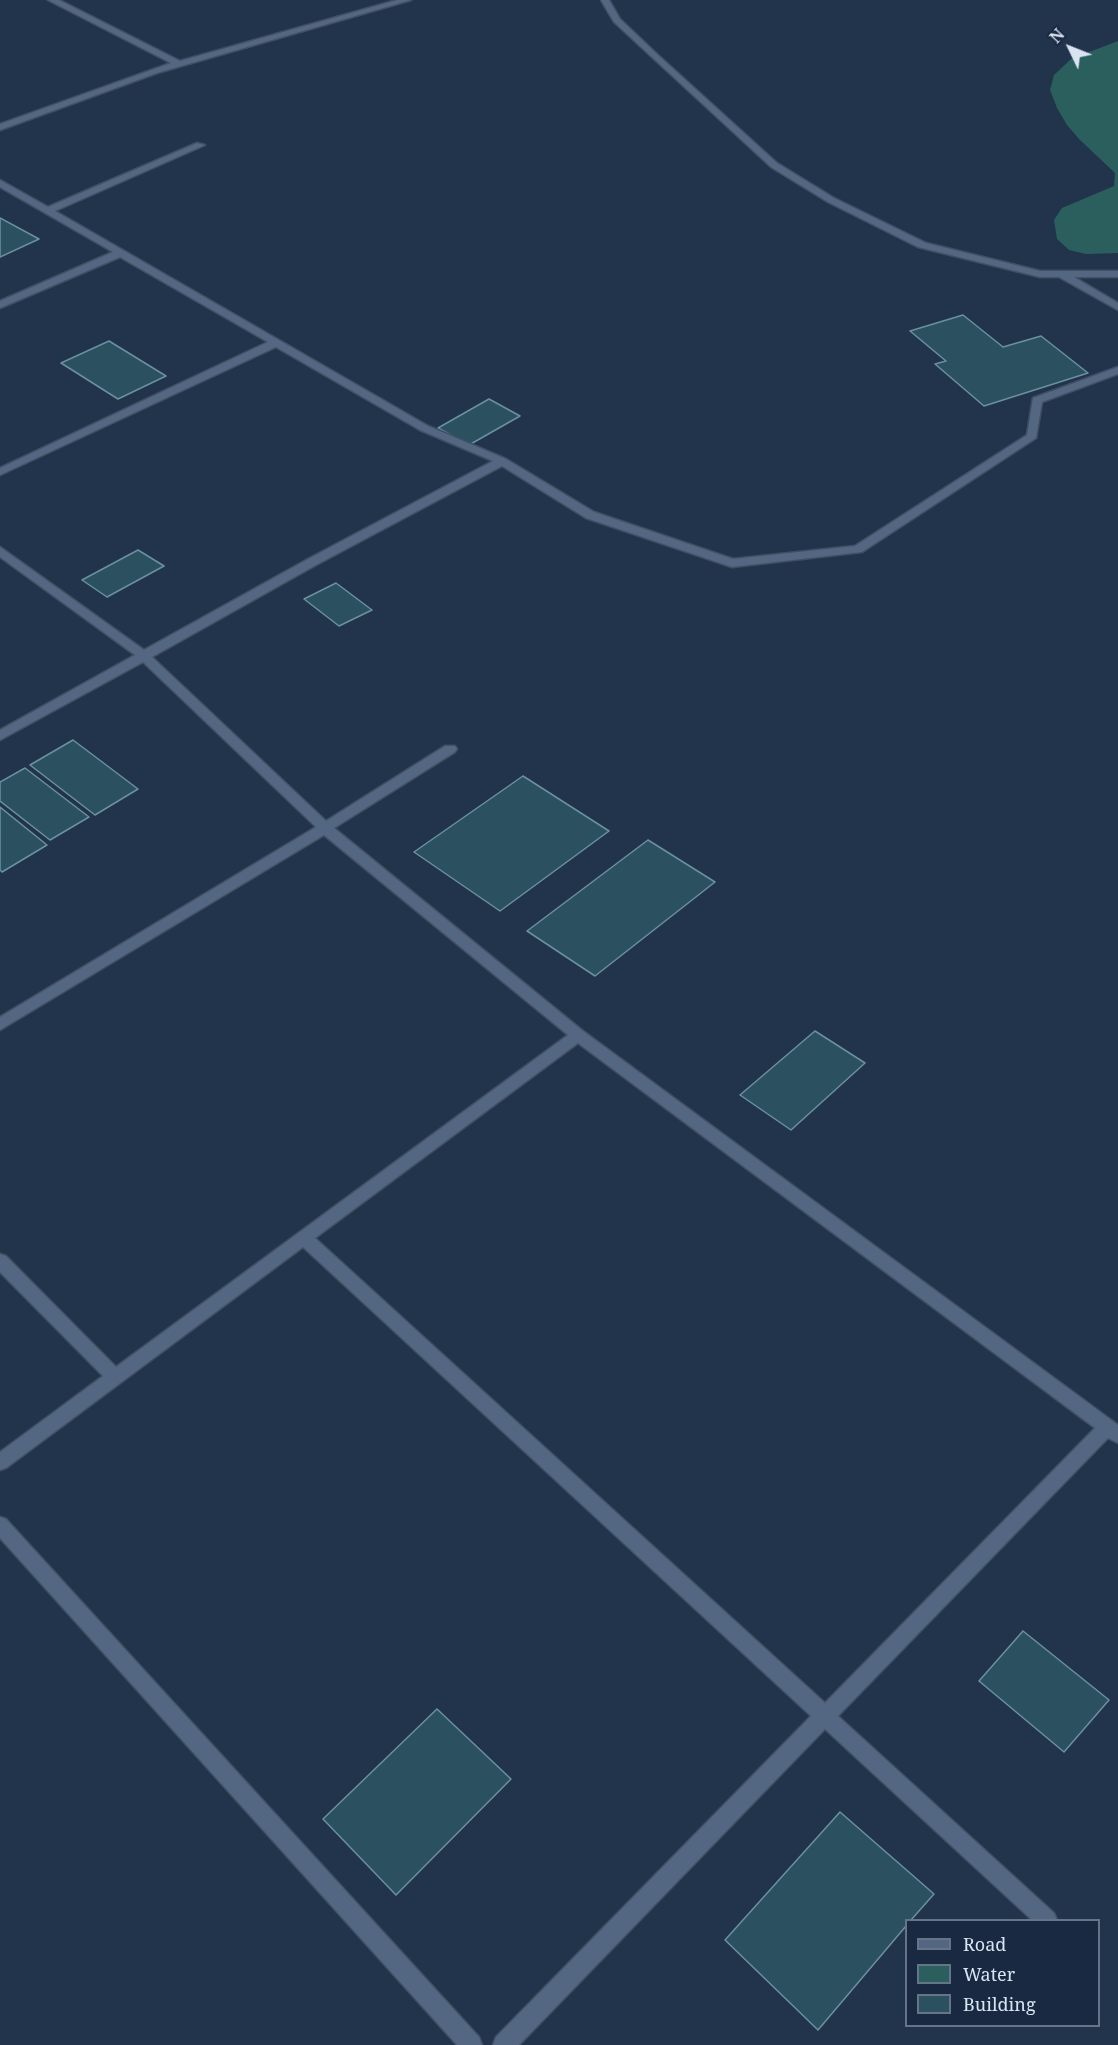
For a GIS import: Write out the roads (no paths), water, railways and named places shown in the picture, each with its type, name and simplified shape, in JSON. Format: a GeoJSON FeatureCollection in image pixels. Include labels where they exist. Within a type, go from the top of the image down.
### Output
{"type":"FeatureCollection","features":[{"type":"Feature","properties":{"kind":"street"},"geometry":{"type":"LineString","coordinates":[[52,0],[178,64]]}},
{"type":"Feature","properties":{"kind":"street"},"geometry":{"type":"LineString","coordinates":[[0,127],[178,64],[407,0]]}},
{"type":"Feature","properties":{"kind":"street"},"geometry":{"type":"LineString","coordinates":[[605,0],[617,20],[774,165],[831,200],[922,245],[1040,274],[1118,274]]}},
{"type":"Feature","properties":{"kind":"street"},"geometry":{"type":"LineString","coordinates":[[47,211],[200,145]]}},
{"type":"Feature","properties":{"kind":"street"},"geometry":{"type":"LineString","coordinates":[[0,183],[424,428],[502,461],[590,515],[732,563],[858,549],[1032,436],[1037,400],[1118,370]]}},
{"type":"Feature","properties":{"kind":"street"},"geometry":{"type":"LineString","coordinates":[[0,305],[120,253]]}},
{"type":"Feature","properties":{"kind":"street"},"geometry":{"type":"LineString","coordinates":[[1060,274],[1118,307]]}},
{"type":"Feature","properties":{"kind":"street"},"geometry":{"type":"LineString","coordinates":[[0,472],[275,343]]}},
{"type":"Feature","properties":{"kind":"street"},"geometry":{"type":"LineString","coordinates":[[0,736],[312,561],[502,461]]}},
{"type":"Feature","properties":{"kind":"street"},"geometry":{"type":"LineString","coordinates":[[0,551],[144,656],[325,828],[578,1035],[1112,1431],[826,1717],[504,2045]]}},
{"type":"Feature","properties":{"kind":"street"},"geometry":{"type":"LineString","coordinates":[[0,1024],[325,828],[450,749]]}},
{"type":"Feature","properties":{"kind":"street"},"geometry":{"type":"LineString","coordinates":[[0,1462],[578,1035]]}},
{"type":"Feature","properties":{"kind":"street"},"geometry":{"type":"LineString","coordinates":[[304,1239],[1046,1919]]}},
{"type":"Feature","properties":{"kind":"street"},"geometry":{"type":"LineString","coordinates":[[0,1261],[116,1377]]}},
{"type":"Feature","properties":{"kind":"street"},"geometry":{"type":"LineString","coordinates":[[0,1525],[471,2045]]}},
{"type":"Feature","properties":{"kind":"water"},"geometry":{"type":"Polygon","coordinates":[[[1118,41],[1118,253],[1086,254],[1069,250],[1057,239],[1054,220],[1062,208],[1114,186],[1115,173],[1067,125],[1050,90],[1054,75],[1071,59],[1118,41]]]}}]}
